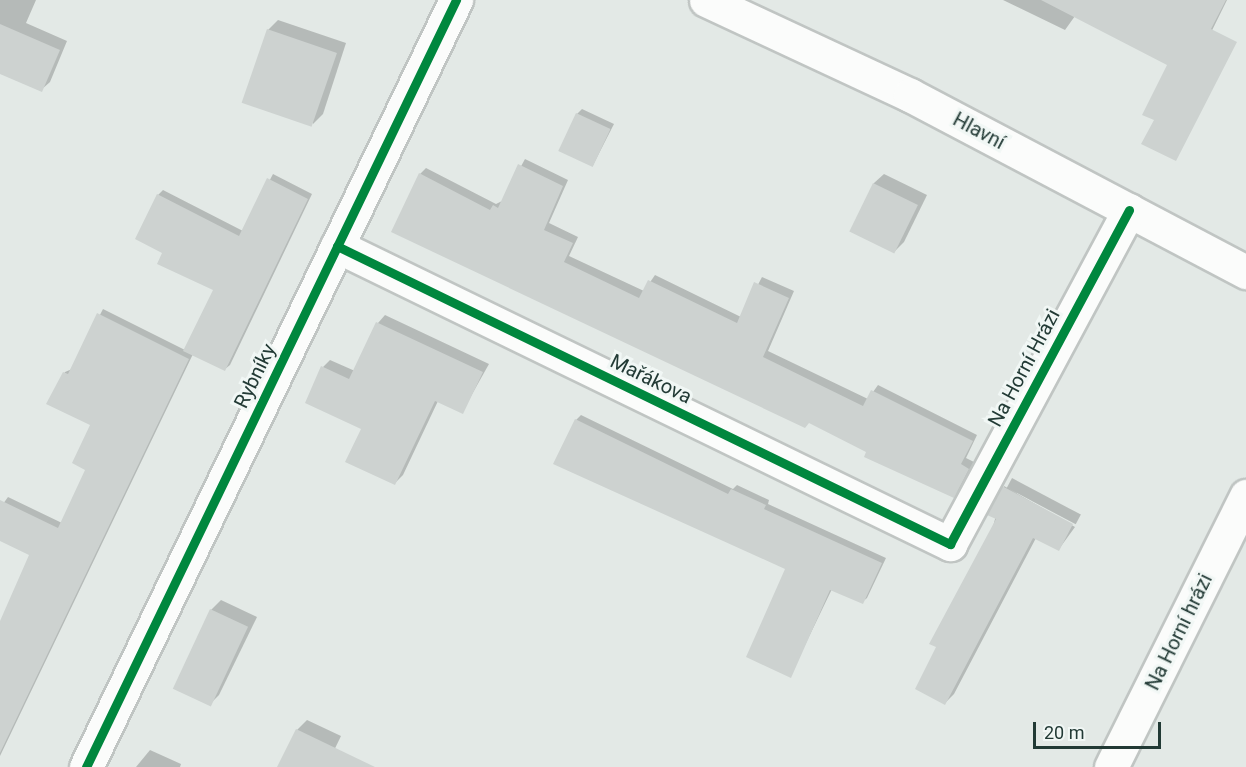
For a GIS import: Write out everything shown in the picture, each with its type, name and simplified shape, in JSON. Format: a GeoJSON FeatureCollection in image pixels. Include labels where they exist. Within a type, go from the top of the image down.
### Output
{"type":"FeatureCollection","features":[{"type":"Feature","properties":{"kind":"street","name":"Rybníky"},"geometry":{"type":"LineString","coordinates":[[86,767],[456,0]]}},
{"type":"Feature","properties":{"kind":"street","name":"Hlavní"},"geometry":{"type":"LineString","coordinates":[[706,0],[910,95],[1246,272]]}},
{"type":"Feature","properties":{"kind":"street","name":"Na Horní Hrázi"},"geometry":{"type":"LineString","coordinates":[[950,544],[1129,210]]}},
{"type":"Feature","properties":{"kind":"street","name":"Mařákova"},"geometry":{"type":"LineString","coordinates":[[337,246],[950,544]]}},
{"type":"Feature","properties":{"kind":"street","name":"Na Horní hrázi"},"geometry":{"type":"LineString","coordinates":[[1111,767],[1246,496]]}},
{"type":"Feature","properties":{"kind":"building"},"geometry":{"type":"Polygon","coordinates":[[[1041,0],[1226,0],[1211,29],[1237,42],[1176,161],[1141,144],[1154,120],[1142,115],[1167,65],[1041,0]]]}},
{"type":"Feature","properties":{"kind":"building"},"geometry":{"type":"Polygon","coordinates":[[[0,24],[60,50],[42,92],[0,74],[0,24]]]}},
{"type":"Feature","properties":{"kind":"building"},"geometry":{"type":"Polygon","coordinates":[[[267,29],[337,53],[312,127],[242,103],[267,29]]]}},
{"type":"Feature","properties":{"kind":"building"},"geometry":{"type":"Polygon","coordinates":[[[576,113],[610,129],[593,167],[558,151],[576,113]]]}},
{"type":"Feature","properties":{"kind":"building"},"geometry":{"type":"Polygon","coordinates":[[[518,164],[563,186],[544,230],[573,243],[564,262],[639,298],[648,280],[737,323],[754,282],[789,298],[763,357],[863,406],[871,390],[973,441],[961,464],[969,469],[954,498],[864,457],[866,452],[809,423],[805,428],[391,232],[419,173],[490,210],[493,205],[498,208],[518,164]]]}},
{"type":"Feature","properties":{"kind":"building"},"geometry":{"type":"Polygon","coordinates":[[[267,178],[308,199],[225,371],[183,351],[213,290],[157,264],[162,253],[135,239],[157,194],[239,236],[267,178]]]}},
{"type":"Feature","properties":{"kind":"building"},"geometry":{"type":"Polygon","coordinates":[[[873,183],[918,205],[894,253],[849,232],[873,183]]]}},
{"type":"Feature","properties":{"kind":"building"},"geometry":{"type":"Polygon","coordinates":[[[97,313],[189,359],[0,753],[0,621],[29,555],[0,541],[0,500],[58,528],[85,470],[72,463],[90,425],[46,404],[63,372],[68,374],[97,313]]]}},
{"type":"Feature","properties":{"kind":"building"},"geometry":{"type":"Polygon","coordinates":[[[376,322],[483,372],[463,414],[435,401],[395,485],[345,462],[361,429],[305,403],[321,366],[349,379],[376,322]]]}},
{"type":"Feature","properties":{"kind":"building"},"geometry":{"type":"Polygon","coordinates":[[[575,419],[728,494],[731,489],[766,505],[764,509],[882,563],[863,604],[830,590],[791,678],[746,657],[785,569],[553,464],[575,419]]]}},
{"type":"Feature","properties":{"kind":"building"},"geometry":{"type":"Polygon","coordinates":[[[1002,486],[1073,524],[1059,551],[1033,538],[945,705],[915,689],[936,647],[929,644],[996,519],[987,515],[1002,486]]]}},
{"type":"Feature","properties":{"kind":"building"},"geometry":{"type":"Polygon","coordinates":[[[210,609],[248,627],[211,707],[173,689],[210,609]]]}},
{"type":"Feature","properties":{"kind":"building"},"geometry":{"type":"Polygon","coordinates":[[[296,729],[375,767],[277,767],[296,729]]]}},
{"type":"Feature","properties":{"kind":"cycle path"},"geometry":{"type":"LineString","coordinates":[[86,767],[456,0]]}},
{"type":"Feature","properties":{"kind":"cycle path"},"geometry":{"type":"LineString","coordinates":[[337,246],[950,544],[1129,210]]}}]}
